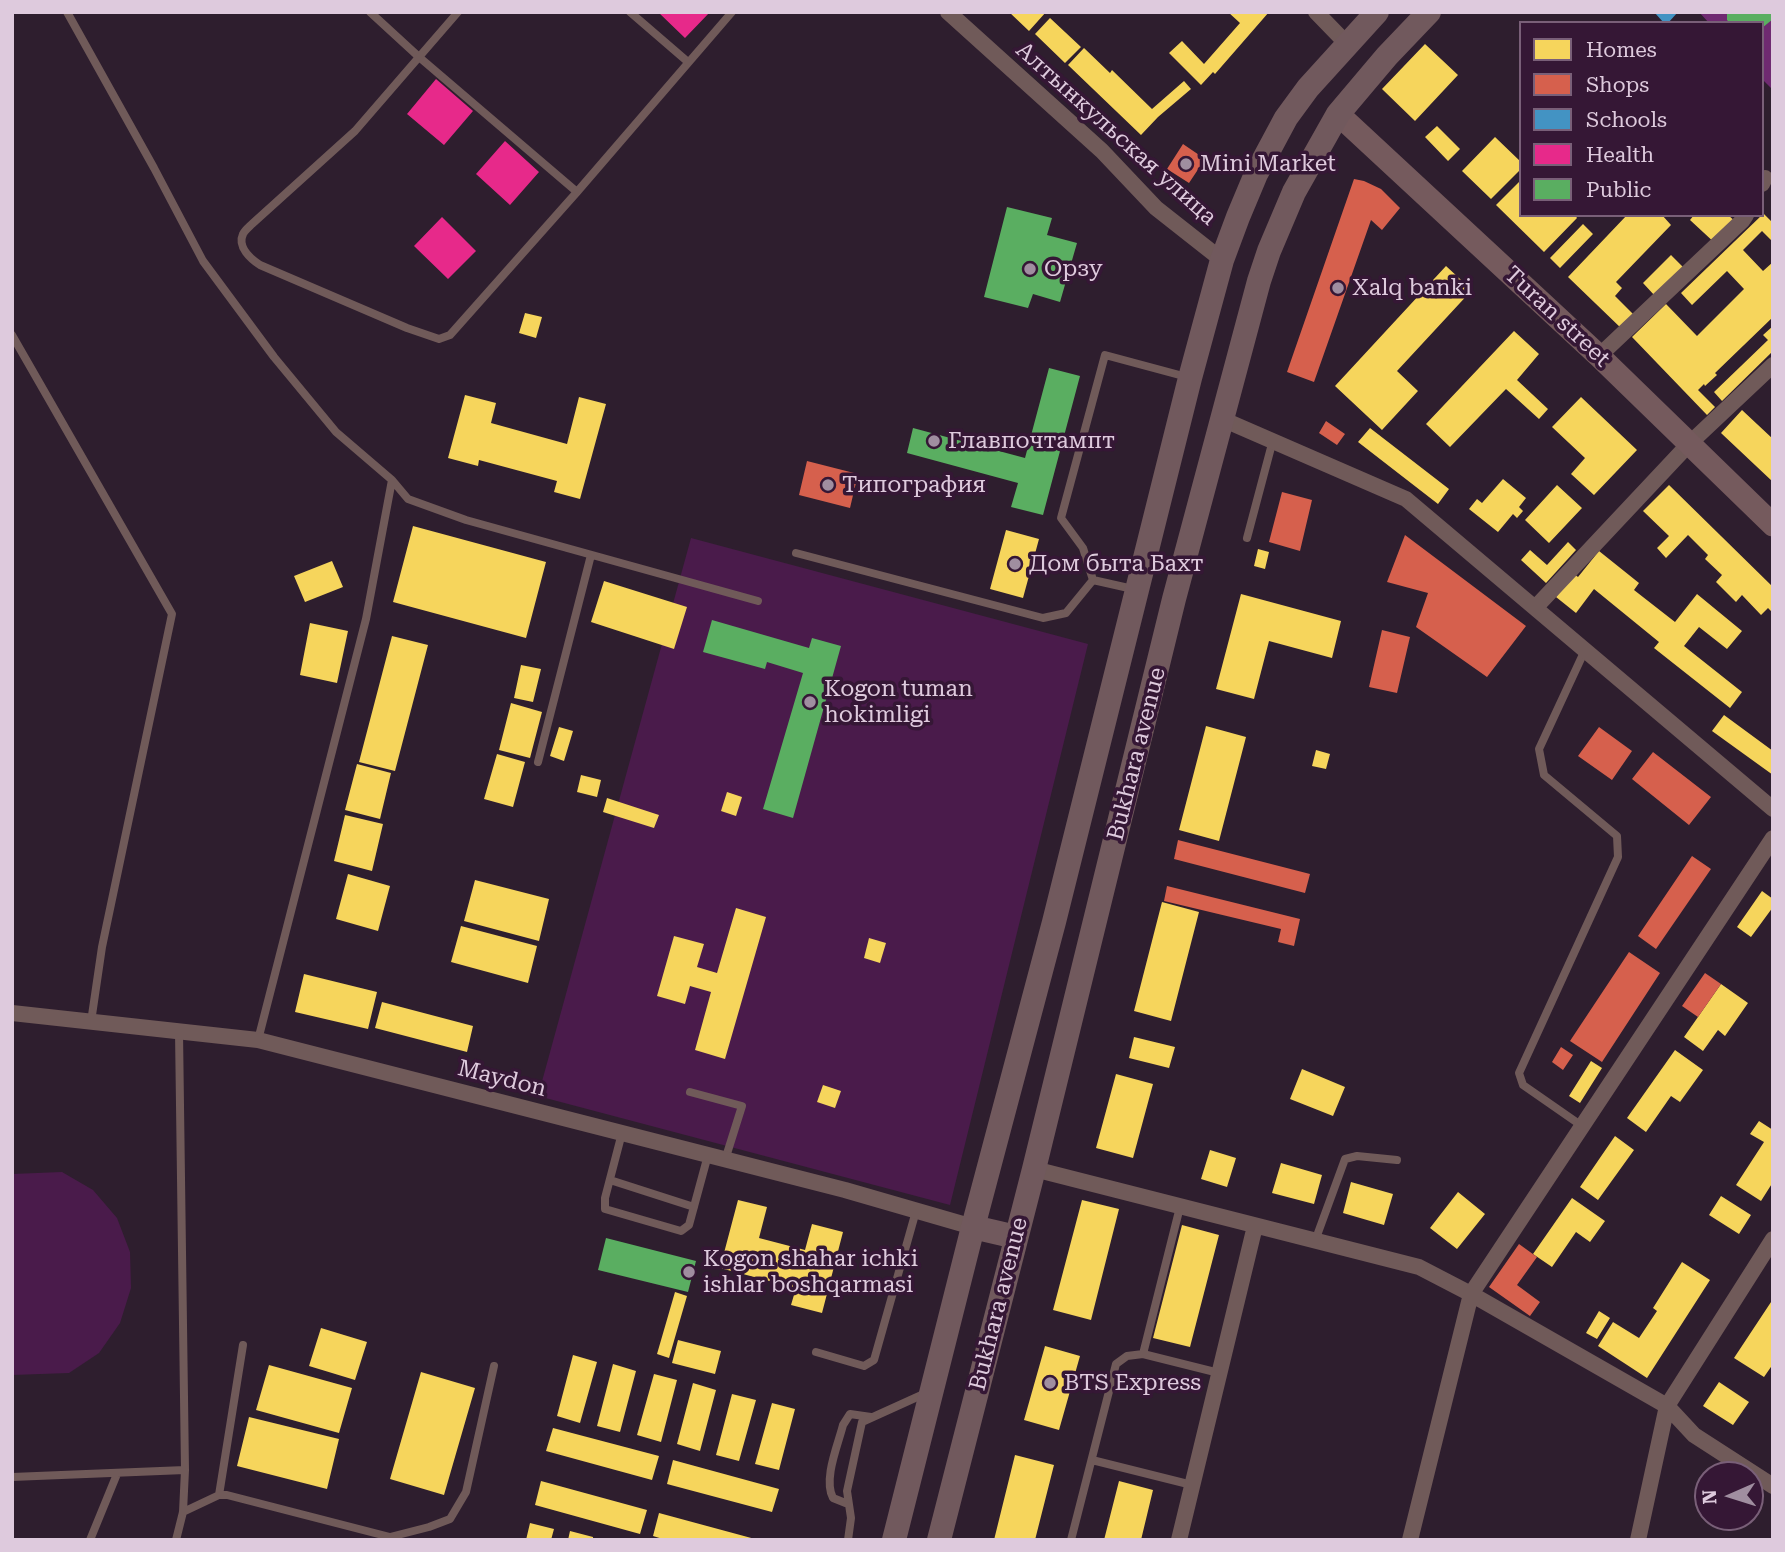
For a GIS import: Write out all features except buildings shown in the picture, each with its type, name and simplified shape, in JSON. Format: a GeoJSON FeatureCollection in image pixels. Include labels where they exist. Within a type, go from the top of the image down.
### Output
{"type":"FeatureCollection","features":[{"type":"Feature","properties":{"kind":"main road","name":"Bukhara avenue"},"geometry":{"type":"LineString","coordinates":[[894,1540],[1222,260],[1270,146],[1286,118],[1308,88],[1377,12]]}},
{"type":"Feature","properties":{"kind":"main road","name":"Bukhara avenue"},"geometry":{"type":"LineString","coordinates":[[939,1540],[1034,1169],[1174,600],[1259,281],[1294,191],[1338,114],[1429,12]]}},
{"type":"Feature","properties":{"kind":"main road"},"geometry":{"type":"LineString","coordinates":[[1136,590],[1174,600]]}},
{"type":"Feature","properties":{"kind":"main road"},"geometry":{"type":"LineString","coordinates":[[973,1227],[1016,1237]]}},
{"type":"Feature","properties":{"kind":"street","name":"Алтынкульская улица"},"geometry":{"type":"LineString","coordinates":[[948,12],[1102,151],[1156,208],[1222,260]]}},
{"type":"Feature","properties":{"kind":"street"},"geometry":{"type":"LineString","coordinates":[[1316,12],[1347,44]]}},
{"type":"Feature","properties":{"kind":"street","name":"Turan street"},"geometry":{"type":"LineString","coordinates":[[1338,114],[1599,356],[1773,525]]}},
{"type":"Feature","properties":{"kind":"street"},"geometry":{"type":"LineString","coordinates":[[1599,356],[1745,217]]}},
{"type":"Feature","properties":{"kind":"street"},"geometry":{"type":"LineString","coordinates":[[1535,608],[1689,444],[1773,365]]}},
{"type":"Feature","properties":{"kind":"street"},"geometry":{"type":"LineString","coordinates":[[1222,419],[1406,499],[1773,809]]}},
{"type":"Feature","properties":{"kind":"street"},"geometry":{"type":"LineString","coordinates":[[1410,1540],[1471,1294],[1773,838]]}},
{"type":"Feature","properties":{"kind":"street","name":"Maydon"},"geometry":{"type":"LineString","coordinates":[[12,1013],[258,1041],[708,1155],[973,1227]]}},
{"type":"Feature","properties":{"kind":"street"},"geometry":{"type":"LineString","coordinates":[[1034,1169],[1419,1268],[1471,1294],[1667,1406],[1694,1435],[1773,1486]]}},
{"type":"Feature","properties":{"kind":"street"},"geometry":{"type":"LineString","coordinates":[[1179,1540],[1255,1226]]}},
{"type":"Feature","properties":{"kind":"street"},"geometry":{"type":"LineString","coordinates":[[1638,1540],[1667,1406],[1773,1238]]}},
{"type":"Feature","properties":{"kind":"lane"},"geometry":{"type":"LineString","coordinates":[[66,12],[203,261],[274,357],[336,432],[392,480],[408,499],[466,520],[758,601]]}},
{"type":"Feature","properties":{"kind":"lane"},"geometry":{"type":"LineString","coordinates":[[370,12],[577,192]]}},
{"type":"Feature","properties":{"kind":"lane"},"geometry":{"type":"LineString","coordinates":[[458,12],[355,131],[243,233],[242,242],[249,258],[260,265],[439,339],[450,335],[732,12]]}},
{"type":"Feature","properties":{"kind":"lane"},"geometry":{"type":"LineString","coordinates":[[630,12],[688,62]]}},
{"type":"Feature","properties":{"kind":"lane"},"geometry":{"type":"LineString","coordinates":[[12,335],[172,614],[102,947],[91,1022]]}},
{"type":"Feature","properties":{"kind":"lane"},"geometry":{"type":"LineString","coordinates":[[1093,580],[1083,548],[1061,518],[1105,355],[1190,378]]}},
{"type":"Feature","properties":{"kind":"lane"},"geometry":{"type":"LineString","coordinates":[[1247,538],[1273,440]]}},
{"type":"Feature","properties":{"kind":"lane"},"geometry":{"type":"LineString","coordinates":[[258,1041],[366,619],[392,480]]}},
{"type":"Feature","properties":{"kind":"lane"},"geometry":{"type":"LineString","coordinates":[[796,553],[1043,618],[1066,613],[1093,580]]}},
{"type":"Feature","properties":{"kind":"lane"},"geometry":{"type":"LineString","coordinates":[[538,762],[591,555]]}},
{"type":"Feature","properties":{"kind":"lane"},"geometry":{"type":"LineString","coordinates":[[1093,580],[1136,590]]}},
{"type":"Feature","properties":{"kind":"lane"},"geometry":{"type":"LineString","coordinates":[[1582,1126],[1522,1084],[1519,1073],[1618,857],[1616,836],[1544,775],[1539,749],[1585,650]]}},
{"type":"Feature","properties":{"kind":"lane"},"geometry":{"type":"LineString","coordinates":[[176,1540],[183,1512],[185,1470],[179,1032]]}},
{"type":"Feature","properties":{"kind":"lane"},"geometry":{"type":"LineString","coordinates":[[690,1091],[742,1106],[725,1160]]}},
{"type":"Feature","properties":{"kind":"lane"},"geometry":{"type":"LineString","coordinates":[[622,1133],[605,1198],[605,1209],[681,1231],[689,1225],[708,1155]]}},
{"type":"Feature","properties":{"kind":"lane"},"geometry":{"type":"LineString","coordinates":[[1315,1241],[1345,1159],[1357,1156],[1397,1160]]}},
{"type":"Feature","properties":{"kind":"lane"},"geometry":{"type":"LineString","coordinates":[[610,1180],[694,1207]]}},
{"type":"Feature","properties":{"kind":"lane"},"geometry":{"type":"LineString","coordinates":[[1143,1354],[1180,1206]]}},
{"type":"Feature","properties":{"kind":"lane"},"geometry":{"type":"LineString","coordinates":[[816,1352],[864,1366],[874,1360],[916,1210]]}},
{"type":"Feature","properties":{"kind":"lane"},"geometry":{"type":"LineString","coordinates":[[219,1495],[243,1345]]}},
{"type":"Feature","properties":{"kind":"lane"},"geometry":{"type":"LineString","coordinates":[[1071,1540],[1115,1364],[1127,1356],[1143,1354],[1219,1373]]}},
{"type":"Feature","properties":{"kind":"lane"},"geometry":{"type":"LineString","coordinates":[[183,1512],[219,1495],[227,1495],[390,1537],[450,1519],[466,1492],[494,1366]]}},
{"type":"Feature","properties":{"kind":"lane"},"geometry":{"type":"LineString","coordinates":[[848,1540],[851,1518],[846,1491],[862,1422],[932,1391]]}},
{"type":"Feature","properties":{"kind":"lane"},"geometry":{"type":"LineString","coordinates":[[848,1504],[833,1498],[828,1480],[843,1425],[850,1414],[872,1417]]}},
{"type":"Feature","properties":{"kind":"lane"},"geometry":{"type":"LineString","coordinates":[[1092,1460],[1192,1485]]}},
{"type":"Feature","properties":{"kind":"lane"},"geometry":{"type":"LineString","coordinates":[[12,1477],[185,1470]]}},
{"type":"Feature","properties":{"kind":"lane"},"geometry":{"type":"LineString","coordinates":[[90,1540],[117,1474]]}},
{"type":"Feature","properties":{"kind":"shaded area"},"geometry":{"type":"Polygon","coordinates":[[[1699,12],[1773,12],[1773,90],[1764,81],[1764,21],[1707,21],[1699,12]]]}},
{"type":"Feature","properties":{"kind":"shaded area"},"geometry":{"type":"Polygon","coordinates":[[[691,538],[1088,644],[950,1205],[538,1096],[691,538]]]}},
{"type":"Feature","properties":{"kind":"shaded area"},"geometry":{"type":"Polygon","coordinates":[[[62,1172],[93,1190],[117,1218],[130,1252],[131,1288],[120,1323],[99,1353],[69,1373],[12,1375],[12,1174],[62,1172]]]}},
{"type":"Feature","properties":{"kind":"place","name":"Mini Market"},"geometry":{"type":"Point","coordinates":[1186,164]}},
{"type":"Feature","properties":{"kind":"place","name":"Орзу"},"geometry":{"type":"Point","coordinates":[1030,269]}},
{"type":"Feature","properties":{"kind":"place","name":"Xalq banki"},"geometry":{"type":"Point","coordinates":[1338,288]}},
{"type":"Feature","properties":{"kind":"place","name":"Главпочтампт"},"geometry":{"type":"Point","coordinates":[934,441]}},
{"type":"Feature","properties":{"kind":"place","name":"Типография"},"geometry":{"type":"Point","coordinates":[828,485]}},
{"type":"Feature","properties":{"kind":"place","name":"Дом быта Бахт"},"geometry":{"type":"Point","coordinates":[1015,564]}},
{"type":"Feature","properties":{"kind":"place","name":"Kogon tuman hokimligi"},"geometry":{"type":"Point","coordinates":[810,702]}},
{"type":"Feature","properties":{"kind":"place","name":"Kogon shahar ichki ishlar boshqarmasi"},"geometry":{"type":"Point","coordinates":[689,1272]}},
{"type":"Feature","properties":{"kind":"place","name":"BTS Express"},"geometry":{"type":"Point","coordinates":[1050,1383]}}]}
